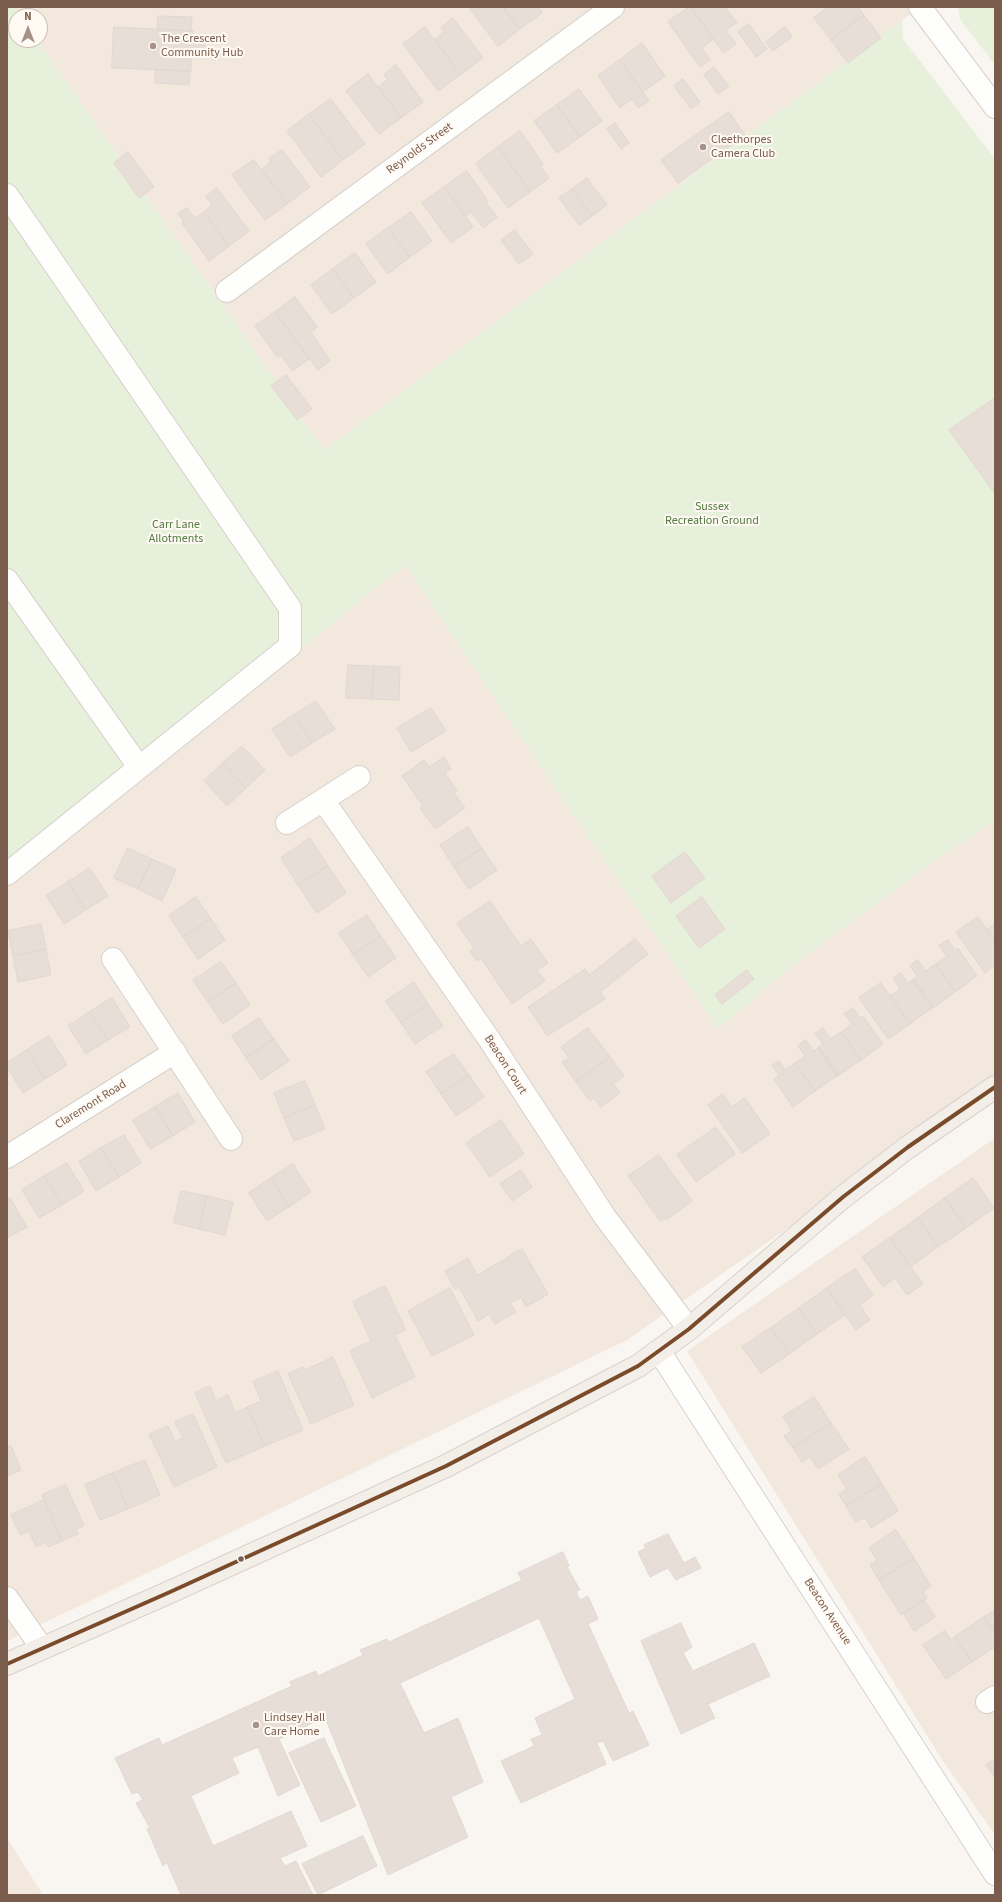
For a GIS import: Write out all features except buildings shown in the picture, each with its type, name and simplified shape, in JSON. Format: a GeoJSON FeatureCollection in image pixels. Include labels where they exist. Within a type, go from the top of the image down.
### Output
{"type":"FeatureCollection","features":[{"type":"Feature","properties":{"kind":"main road"},"geometry":{"type":"LineString","coordinates":[[7,1664],[170,1592],[446,1466],[638,1366],[689,1329],[843,1197],[908,1147],[995,1087]]}},
{"type":"Feature","properties":{"kind":"street","name":"Reynolds Street"},"geometry":{"type":"LineString","coordinates":[[227,291],[613,7]]}},
{"type":"Feature","properties":{"kind":"street"},"geometry":{"type":"LineString","coordinates":[[920,7],[995,107]]}},
{"type":"Feature","properties":{"kind":"street"},"geometry":{"type":"LineString","coordinates":[[7,195],[290,608],[290,646],[7,874]]}},
{"type":"Feature","properties":{"kind":"street"},"geometry":{"type":"LineString","coordinates":[[7,580],[139,767]]}},
{"type":"Feature","properties":{"kind":"street"},"geometry":{"type":"LineString","coordinates":[[287,823],[359,777]]}},
{"type":"Feature","properties":{"kind":"street","name":"Beacon Court"},"geometry":{"type":"LineString","coordinates":[[323,800],[489,1040],[605,1217],[689,1329]]}},
{"type":"Feature","properties":{"kind":"street"},"geometry":{"type":"LineString","coordinates":[[113,959],[231,1140]]}},
{"type":"Feature","properties":{"kind":"street","name":"Claremont Road"},"geometry":{"type":"LineString","coordinates":[[7,1157],[175,1052]]}},
{"type":"Feature","properties":{"kind":"street","name":"Beacon Avenue"},"geometry":{"type":"LineString","coordinates":[[659,1351],[995,1874]]}},
{"type":"Feature","properties":{"kind":"street"},"geometry":{"type":"LineString","coordinates":[[7,1598],[42,1648]]}},
{"type":"Feature","properties":{"kind":"shaded area"},"geometry":{"type":"Polygon","coordinates":[[[13,7],[920,7],[324,450],[43,48],[48,48],[48,8],[13,7]]]}},
{"type":"Feature","properties":{"kind":"shaded area"},"geometry":{"type":"Polygon","coordinates":[[[405,565],[718,1029],[801,959],[934,861],[995,821],[995,1084],[627,1340],[7,1641],[7,885],[405,565]]]}},
{"type":"Feature","properties":{"kind":"shaded area"},"geometry":{"type":"Polygon","coordinates":[[[995,1138],[995,1835],[943,1761],[687,1351],[995,1138]]]}},
{"type":"Feature","properties":{"kind":"shaded area"},"geometry":{"type":"Polygon","coordinates":[[[7,1838],[43,1895],[7,1895],[7,1838]]]}},
{"type":"Feature","properties":{"kind":"green space","name":"Sussex Recreation Ground"},"geometry":{"type":"Polygon","coordinates":[[[7,7],[14,8],[8,8],[8,48],[43,48],[324,450],[902,20],[903,39],[995,159],[995,821],[934,861],[801,959],[718,1029],[405,565],[7,885],[7,7]]]}},
{"type":"Feature","properties":{"kind":"green space"},"geometry":{"type":"Polygon","coordinates":[[[958,7],[995,7],[995,65],[960,19],[958,7]]]}},
{"type":"Feature","properties":{"kind":"transit line"},"geometry":{"type":"LineString","coordinates":[[7,1664],[170,1592],[446,1466],[638,1366],[689,1329],[843,1197],[908,1147],[995,1087]]}},
{"type":"Feature","properties":{"kind":"place","name":"The Crescent Community Hub"},"geometry":{"type":"Point","coordinates":[153,46]}},
{"type":"Feature","properties":{"kind":"place","name":"Cleethorpes Camera Club"},"geometry":{"type":"Point","coordinates":[703,147]}},
{"type":"Feature","properties":{"kind":"place","name":"Lindsey Hall Care Home"},"geometry":{"type":"Point","coordinates":[256,1725]}},
{"type":"Feature","properties":{"kind":"park label","name":"Carr Lane Allotments"},"geometry":{"type":"Point","coordinates":[176,532]}}]}
